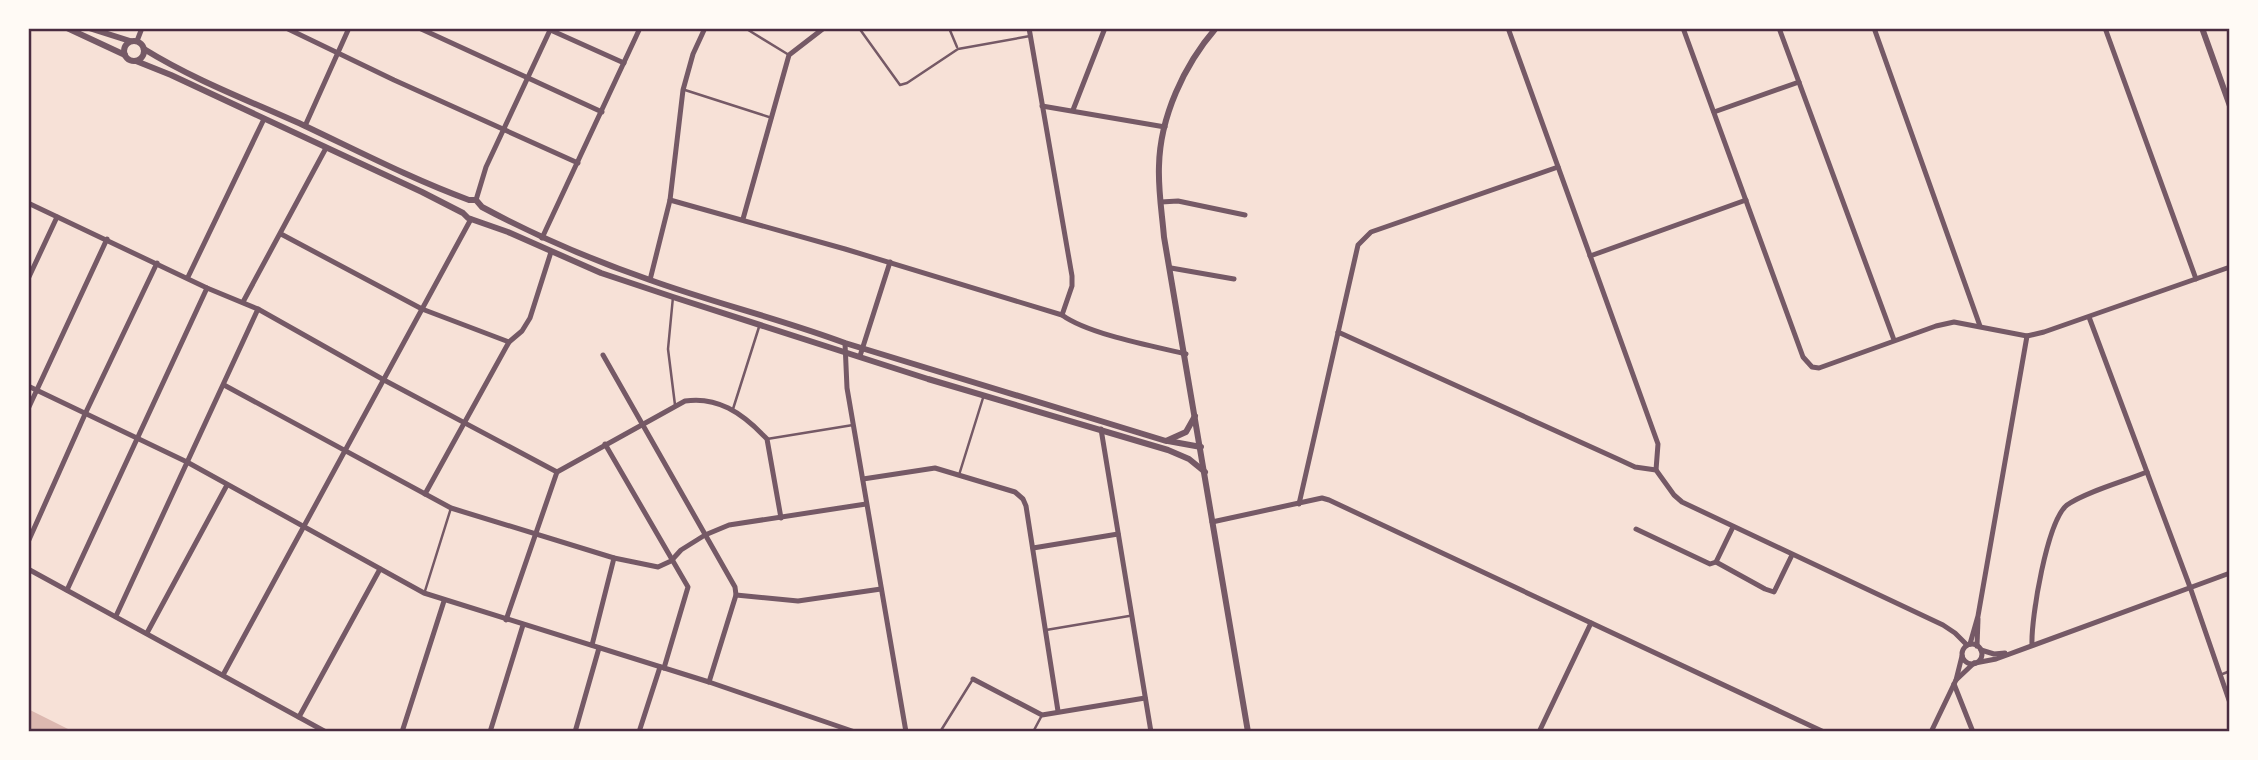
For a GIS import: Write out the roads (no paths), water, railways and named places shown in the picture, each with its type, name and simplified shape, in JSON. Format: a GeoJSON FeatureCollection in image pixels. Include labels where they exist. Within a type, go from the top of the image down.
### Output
{"type":"FeatureCollection","features":[{"type":"Feature","properties":{"kind":"street"},"geometry":{"type":"LineString","coordinates":[[67,28],[125,55],[129,60],[163,71],[472,219],[601,273],[760,324],[1166,441],[1200,447]]}},
{"type":"Feature","properties":{"kind":"street"},"geometry":{"type":"LineString","coordinates":[[89,28],[134,41],[194,77],[427,184],[472,200],[542,238],[650,281],[812,331],[845,347]]}},
{"type":"Feature","properties":{"kind":"street"},"geometry":{"type":"LineString","coordinates":[[125,55],[124,48],[134,41],[142,28]]}},
{"type":"Feature","properties":{"kind":"street"},"geometry":{"type":"LineString","coordinates":[[286,28],[578,163]]}},
{"type":"Feature","properties":{"kind":"street"},"geometry":{"type":"LineString","coordinates":[[305,126],[349,28]]}},
{"type":"Feature","properties":{"kind":"street"},"geometry":{"type":"LineString","coordinates":[[419,28],[601,112]]}},
{"type":"Feature","properties":{"kind":"street"},"geometry":{"type":"LineString","coordinates":[[542,238],[640,28]]}},
{"type":"Feature","properties":{"kind":"street"},"geometry":{"type":"LineString","coordinates":[[650,281],[670,200],[683,90],[693,54],[705,28]]}},
{"type":"Feature","properties":{"kind":"street"},"geometry":{"type":"LineString","coordinates":[[743,219],[789,55],[824,28]]}},
{"type":"Feature","properties":{"kind":"street"},"geometry":{"type":"LineString","coordinates":[[1029,28],[1072,276],[1072,286],[1062,315]]}},
{"type":"Feature","properties":{"kind":"street"},"geometry":{"type":"LineString","coordinates":[[1073,110],[1105,28]]}},
{"type":"Feature","properties":{"kind":"street"},"geometry":{"type":"LineString","coordinates":[[1216,28],[1182,80],[1165,127],[1159,165],[1161,202],[1171,268],[1248,732]]}},
{"type":"Feature","properties":{"kind":"street"},"geometry":{"type":"LineString","coordinates":[[1508,28],[1658,444],[1656,470],[1674,495],[1703,513],[1943,625],[1974,646],[1994,654],[2012,652]]}},
{"type":"Feature","properties":{"kind":"street"},"geometry":{"type":"LineString","coordinates":[[1683,28],[1803,357],[1809,366],[1819,368],[1944,323],[1965,323],[2027,336],[2230,267]]}},
{"type":"Feature","properties":{"kind":"street"},"geometry":{"type":"LineString","coordinates":[[1779,28],[1894,340]]}},
{"type":"Feature","properties":{"kind":"street"},"geometry":{"type":"LineString","coordinates":[[1874,28],[1980,326]]}},
{"type":"Feature","properties":{"kind":"street"},"geometry":{"type":"LineString","coordinates":[[2105,28],[2196,279]]}},
{"type":"Feature","properties":{"kind":"street"},"geometry":{"type":"LineString","coordinates":[[2202,28],[2230,106]]}},
{"type":"Feature","properties":{"kind":"street"},"geometry":{"type":"LineString","coordinates":[[463,214],[463,205],[472,200],[549,29],[624,64]]}},
{"type":"Feature","properties":{"kind":"street"},"geometry":{"type":"LineString","coordinates":[[136,61],[142,58],[144,49]]}},
{"type":"Feature","properties":{"kind":"street"},"geometry":{"type":"LineString","coordinates":[[1714,113],[1798,82]]}},
{"type":"Feature","properties":{"kind":"street"},"geometry":{"type":"LineString","coordinates":[[1042,106],[1165,127]]}},
{"type":"Feature","properties":{"kind":"street"},"geometry":{"type":"LineString","coordinates":[[188,278],[264,119]]}},
{"type":"Feature","properties":{"kind":"street"},"geometry":{"type":"LineString","coordinates":[[243,302],[326,148]]}},
{"type":"Feature","properties":{"kind":"street"},"geometry":{"type":"LineString","coordinates":[[1299,504],[1358,246],[1366,235],[1558,167]]}},
{"type":"Feature","properties":{"kind":"street"},"geometry":{"type":"LineString","coordinates":[[670,200],[890,262],[1062,315],[1075,323],[1121,338],[1186,354]]}},
{"type":"Feature","properties":{"kind":"street"},"geometry":{"type":"LineString","coordinates":[[1590,256],[1746,200]]}},
{"type":"Feature","properties":{"kind":"street"},"geometry":{"type":"LineString","coordinates":[[1161,202],[1178,201],[1245,215]]}},
{"type":"Feature","properties":{"kind":"street"},"geometry":{"type":"LineString","coordinates":[[28,203],[207,288],[258,309],[557,472]]}},
{"type":"Feature","properties":{"kind":"street"},"geometry":{"type":"LineString","coordinates":[[223,675],[422,309],[472,219],[480,216],[482,207]]}},
{"type":"Feature","properties":{"kind":"street"},"geometry":{"type":"LineString","coordinates":[[28,279],[57,217]]}},
{"type":"Feature","properties":{"kind":"street"},"geometry":{"type":"LineString","coordinates":[[281,234],[422,309],[509,342]]}},
{"type":"Feature","properties":{"kind":"street"},"geometry":{"type":"LineString","coordinates":[[28,409],[107,239]]}},
{"type":"Feature","properties":{"kind":"street"},"geometry":{"type":"LineString","coordinates":[[425,494],[509,342],[527,325],[551,252]]}},
{"type":"Feature","properties":{"kind":"street"},"geometry":{"type":"LineString","coordinates":[[28,542],[157,262]]}},
{"type":"Feature","properties":{"kind":"street"},"geometry":{"type":"LineString","coordinates":[[862,352],[890,262]]}},
{"type":"Feature","properties":{"kind":"street"},"geometry":{"type":"LineString","coordinates":[[1171,268],[1234,279]]}},
{"type":"Feature","properties":{"kind":"street"},"geometry":{"type":"LineString","coordinates":[[67,590],[207,288]]}},
{"type":"Feature","properties":{"kind":"street"},"geometry":{"type":"LineString","coordinates":[[116,616],[258,309]]}},
{"type":"Feature","properties":{"kind":"street"},"geometry":{"type":"LineString","coordinates":[[2089,317],[2190,587],[2230,703]]}},
{"type":"Feature","properties":{"kind":"street"},"geometry":{"type":"LineString","coordinates":[[1338,332],[1635,467],[1656,470]]}},
{"type":"Feature","properties":{"kind":"street"},"geometry":{"type":"LineString","coordinates":[[1955,682],[1980,659],[1974,646],[1978,616],[2027,336]]}},
{"type":"Feature","properties":{"kind":"street"},"geometry":{"type":"LineString","coordinates":[[845,347],[846,379],[853,425],[906,732]]}},
{"type":"Feature","properties":{"kind":"street"},"geometry":{"type":"LineString","coordinates":[[862,352],[984,395],[1184,456],[1205,472]]}},
{"type":"Feature","properties":{"kind":"street"},"geometry":{"type":"LineString","coordinates":[[603,355],[735,587],[736,595],[709,682]]}},
{"type":"Feature","properties":{"kind":"street"},"geometry":{"type":"LineString","coordinates":[[224,385],[451,508],[614,558],[658,566],[671,561],[681,550],[705,535],[734,523],[866,504]]}},
{"type":"Feature","properties":{"kind":"street"},"geometry":{"type":"LineString","coordinates":[[28,386],[187,462],[424,593],[709,682],[855,732]]}},
{"type":"Feature","properties":{"kind":"street"},"geometry":{"type":"LineString","coordinates":[[506,620],[557,472],[675,405],[699,399],[733,409],[767,439],[780,518]]}},
{"type":"Feature","properties":{"kind":"street"},"geometry":{"type":"LineString","coordinates":[[1166,441],[1186,432],[1195,416]]}},
{"type":"Feature","properties":{"kind":"street"},"geometry":{"type":"LineString","coordinates":[[1101,429],[1151,732]]}},
{"type":"Feature","properties":{"kind":"street"},"geometry":{"type":"LineString","coordinates":[[605,444],[671,561],[686,582],[688,592],[639,732]]}},
{"type":"Feature","properties":{"kind":"street"},"geometry":{"type":"LineString","coordinates":[[863,479],[933,468],[1020,495],[1026,506],[1058,711]]}},
{"type":"Feature","properties":{"kind":"street"},"geometry":{"type":"LineString","coordinates":[[2032,644],[2035,611],[2053,526],[2060,513],[2078,499],[2147,472]]}},
{"type":"Feature","properties":{"kind":"street"},"geometry":{"type":"LineString","coordinates":[[147,633],[227,485]]}},
{"type":"Feature","properties":{"kind":"street"},"geometry":{"type":"LineString","coordinates":[[1212,523],[1322,498],[1329,500],[1824,732]]}},
{"type":"Feature","properties":{"kind":"street"},"geometry":{"type":"LineString","coordinates":[[1636,529],[1710,564],[1716,562],[1733,527]]}},
{"type":"Feature","properties":{"kind":"street"},"geometry":{"type":"LineString","coordinates":[[1033,548],[1118,534]]}},
{"type":"Feature","properties":{"kind":"street"},"geometry":{"type":"LineString","coordinates":[[1716,562],[1772,592],[1792,555]]}},
{"type":"Feature","properties":{"kind":"street"},"geometry":{"type":"LineString","coordinates":[[575,732],[614,558]]}},
{"type":"Feature","properties":{"kind":"street"},"geometry":{"type":"LineString","coordinates":[[28,569],[326,732]]}},
{"type":"Feature","properties":{"kind":"street"},"geometry":{"type":"LineString","coordinates":[[299,717],[380,569]]}},
{"type":"Feature","properties":{"kind":"street"},"geometry":{"type":"LineString","coordinates":[[1962,656],[1967,662],[1985,662],[2230,573]]}},
{"type":"Feature","properties":{"kind":"street"},"geometry":{"type":"LineString","coordinates":[[736,595],[798,601],[881,589]]}},
{"type":"Feature","properties":{"kind":"street"},"geometry":{"type":"LineString","coordinates":[[402,732],[444,601]]}},
{"type":"Feature","properties":{"kind":"street"},"geometry":{"type":"LineString","coordinates":[[1539,732],[1591,622]]}},
{"type":"Feature","properties":{"kind":"street"},"geometry":{"type":"LineString","coordinates":[[490,732],[523,625]]}},
{"type":"Feature","properties":{"kind":"street"},"geometry":{"type":"LineString","coordinates":[[1931,732],[1955,682],[1962,656],[1974,646]]}},
{"type":"Feature","properties":{"kind":"street"},"geometry":{"type":"LineString","coordinates":[[973,679],[1042,715],[1145,698]]}},
{"type":"Feature","properties":{"kind":"street"},"geometry":{"type":"LineString","coordinates":[[1955,682],[1973,732]]}},
{"type":"Feature","properties":{"kind":"lane"},"geometry":{"type":"LineString","coordinates":[[745,28],[789,55]]}},
{"type":"Feature","properties":{"kind":"lane"},"geometry":{"type":"LineString","coordinates":[[859,28],[901,85],[958,49],[1030,36]]}},
{"type":"Feature","properties":{"kind":"lane"},"geometry":{"type":"LineString","coordinates":[[949,28],[958,49]]}},
{"type":"Feature","properties":{"kind":"lane"},"geometry":{"type":"LineString","coordinates":[[683,90],[772,118]]}},
{"type":"Feature","properties":{"kind":"lane"},"geometry":{"type":"LineString","coordinates":[[673,297],[667,349],[675,405]]}},
{"type":"Feature","properties":{"kind":"lane"},"geometry":{"type":"LineString","coordinates":[[733,409],[760,324]]}},
{"type":"Feature","properties":{"kind":"lane"},"geometry":{"type":"LineString","coordinates":[[959,475],[984,395]]}},
{"type":"Feature","properties":{"kind":"lane"},"geometry":{"type":"LineString","coordinates":[[767,439],[853,425]]}},
{"type":"Feature","properties":{"kind":"lane"},"geometry":{"type":"LineString","coordinates":[[424,593],[451,508]]}},
{"type":"Feature","properties":{"kind":"lane"},"geometry":{"type":"LineString","coordinates":[[1046,630],[1132,616]]}},
{"type":"Feature","properties":{"kind":"lane"},"geometry":{"type":"LineString","coordinates":[[2220,675],[2230,671]]}},
{"type":"Feature","properties":{"kind":"lane"},"geometry":{"type":"LineString","coordinates":[[940,732],[973,679]]}},
{"type":"Feature","properties":{"kind":"lane"},"geometry":{"type":"LineString","coordinates":[[1033,732],[1042,715]]}}]}
